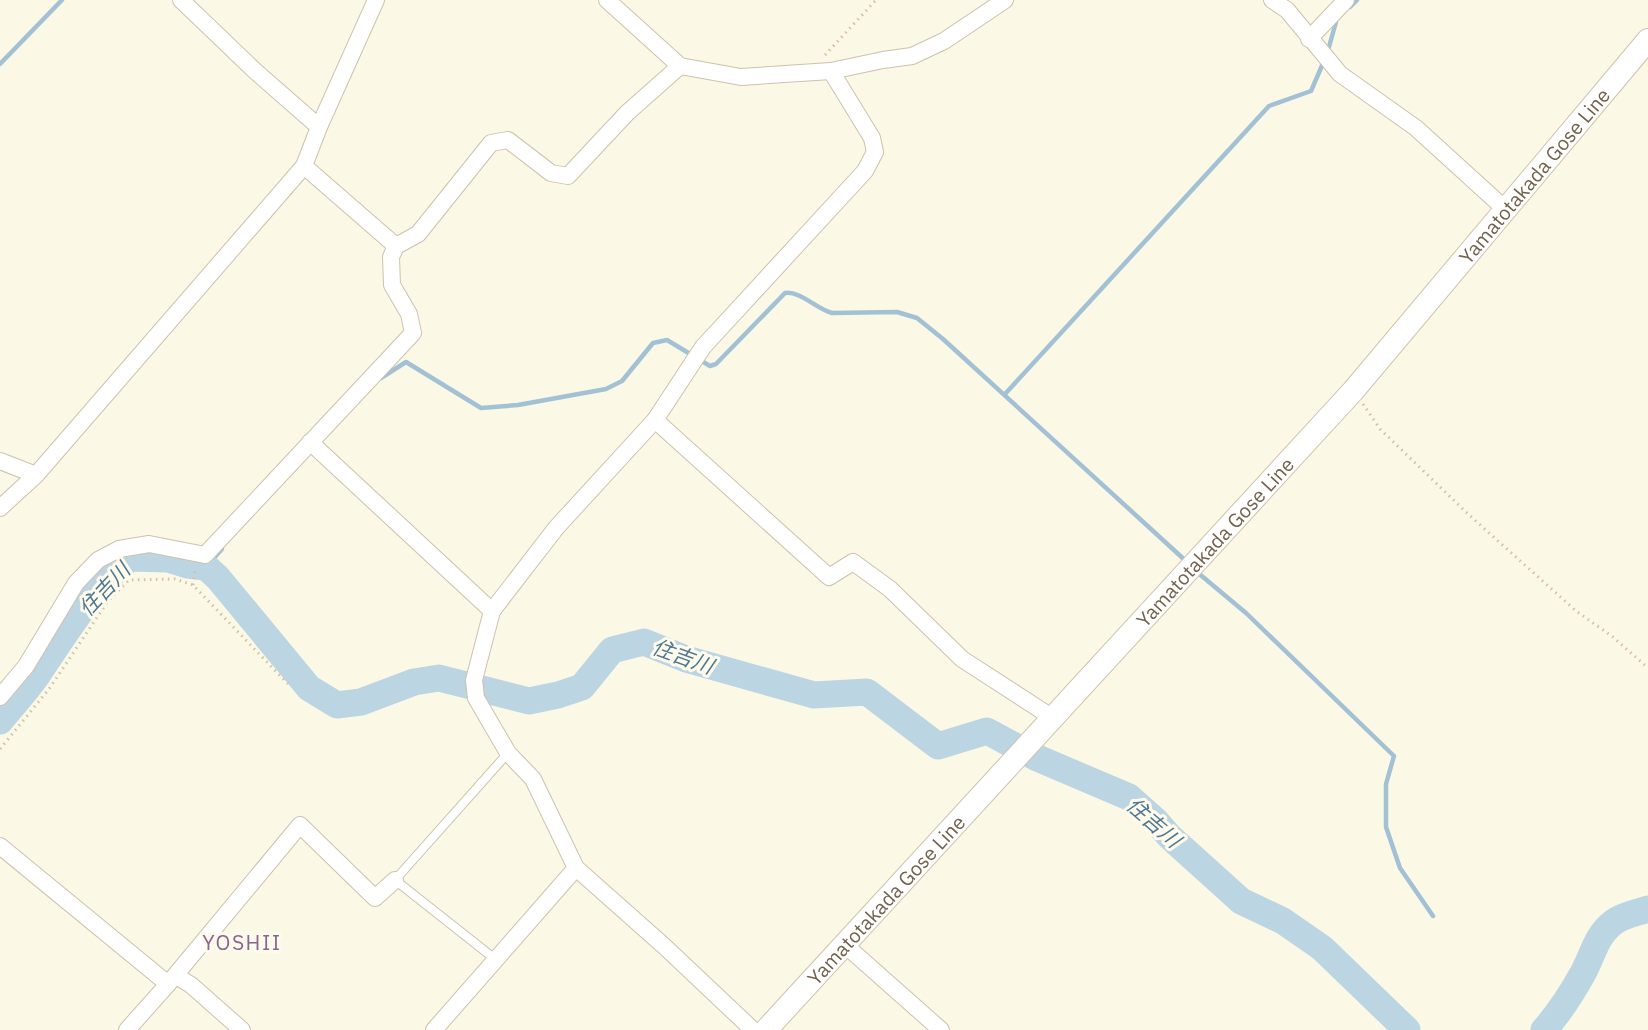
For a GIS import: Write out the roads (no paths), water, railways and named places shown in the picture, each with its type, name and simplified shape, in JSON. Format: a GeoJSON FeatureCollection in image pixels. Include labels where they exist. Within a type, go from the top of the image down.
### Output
{"type":"FeatureCollection","features":[{"type":"Feature","properties":{"kind":"main road","name":"Yamatotakada Gose Line"},"geometry":{"type":"LineString","coordinates":[[766,1030],[1353,391],[1648,40]]}},
{"type":"Feature","properties":{"kind":"street"},"geometry":{"type":"LineString","coordinates":[[181,0],[254,70],[319,127]]}},
{"type":"Feature","properties":{"kind":"street"},"geometry":{"type":"LineString","coordinates":[[0,508],[36,475],[304,166],[376,0]]}},
{"type":"Feature","properties":{"kind":"street"},"geometry":{"type":"LineString","coordinates":[[607,0],[680,66],[741,77],[831,71],[912,56],[944,40],[1005,0]]}},
{"type":"Feature","properties":{"kind":"street"},"geometry":{"type":"LineString","coordinates":[[1272,0],[1287,10],[1340,74],[1416,128],[1505,209]]}},
{"type":"Feature","properties":{"kind":"street"},"geometry":{"type":"LineString","coordinates":[[1309,39],[1346,0]]}},
{"type":"Feature","properties":{"kind":"street"},"geometry":{"type":"LineString","coordinates":[[0,697],[26,666],[76,583],[98,560],[119,549],[149,544],[205,555],[413,333],[409,314],[392,285],[391,257],[396,246],[418,234],[491,143],[508,140],[551,173],[568,176],[627,113],[680,66]]}},
{"type":"Feature","properties":{"kind":"street"},"geometry":{"type":"LineString","coordinates":[[753,1030],[664,946],[576,868],[533,779],[508,753],[476,698],[474,680],[492,611],[556,528],[655,420],[703,347],[865,171],[875,152],[872,138],[831,71]]}},
{"type":"Feature","properties":{"kind":"street"},"geometry":{"type":"LineString","coordinates":[[304,166],[396,246]]}},
{"type":"Feature","properties":{"kind":"street"},"geometry":{"type":"LineString","coordinates":[[655,420],[829,577],[853,562],[890,589],[962,659],[1053,718]]}},
{"type":"Feature","properties":{"kind":"street"},"geometry":{"type":"LineString","coordinates":[[310,442],[492,611]]}},
{"type":"Feature","properties":{"kind":"street"},"geometry":{"type":"LineString","coordinates":[[0,461],[36,475]]}},
{"type":"Feature","properties":{"kind":"street"},"geometry":{"type":"LineString","coordinates":[[127,1030],[172,980],[300,825],[375,898],[395,880]]}},
{"type":"Feature","properties":{"kind":"street"},"geometry":{"type":"LineString","coordinates":[[0,846],[172,980],[191,985],[242,1030]]}},
{"type":"Feature","properties":{"kind":"street"},"geometry":{"type":"LineString","coordinates":[[434,1030],[576,868]]}},
{"type":"Feature","properties":{"kind":"street"},"geometry":{"type":"LineString","coordinates":[[845,945],[941,1030]]}},
{"type":"Feature","properties":{"kind":"lane"},"geometry":{"type":"LineString","coordinates":[[495,959],[395,880],[508,753]]}},
{"type":"Feature","properties":{"kind":"waterway"},"geometry":{"type":"LineString","coordinates":[[0,64],[62,0]]}},
{"type":"Feature","properties":{"kind":"waterway"},"geometry":{"type":"LineString","coordinates":[[1350,7],[1357,0]]}},
{"type":"Feature","properties":{"kind":"waterway"},"geometry":{"type":"LineString","coordinates":[[1327,54],[1336,22]]}},
{"type":"Feature","properties":{"kind":"waterway"},"geometry":{"type":"LineString","coordinates":[[1005,394],[1269,106],[1311,91],[1324,61]]}},
{"type":"Feature","properties":{"kind":"waterway"},"geometry":{"type":"LineString","coordinates":[[381,378],[406,362],[481,408],[518,405],[606,389],[622,381],[653,343],[667,340],[710,366],[716,364],[785,293],[803,297],[832,313],[897,312],[917,318],[943,339],[1187,562]]}},
{"type":"Feature","properties":{"kind":"waterway"},"geometry":{"type":"LineString","coordinates":[[206,567],[222,549]]}},
{"type":"Feature","properties":{"kind":"waterway","name":"住吉川"},"geometry":{"type":"LineString","coordinates":[[0,721],[34,680],[91,598],[130,558],[168,559],[187,565],[206,567],[218,578],[309,688],[337,705],[361,702],[414,682],[439,678],[529,701],[582,687],[612,650],[644,642],[686,659],[814,695],[867,692],[938,746],[987,731],[1035,757],[1129,797],[1241,901],[1283,921],[1322,948],[1407,1030]]}},
{"type":"Feature","properties":{"kind":"waterway"},"geometry":{"type":"LineString","coordinates":[[1197,572],[1246,613],[1394,756],[1386,784],[1386,827],[1400,868],[1433,916]]}},
{"type":"Feature","properties":{"kind":"waterway","name":"住吉川"},"geometry":{"type":"LineString","coordinates":[[1544,1030],[1574,988],[1595,946],[1608,927],[1626,916],[1648,909]]}},
{"type":"Feature","properties":{"kind":"district","name":"YOSHII"},"geometry":{"type":"Point","coordinates":[242,942]}}]}
